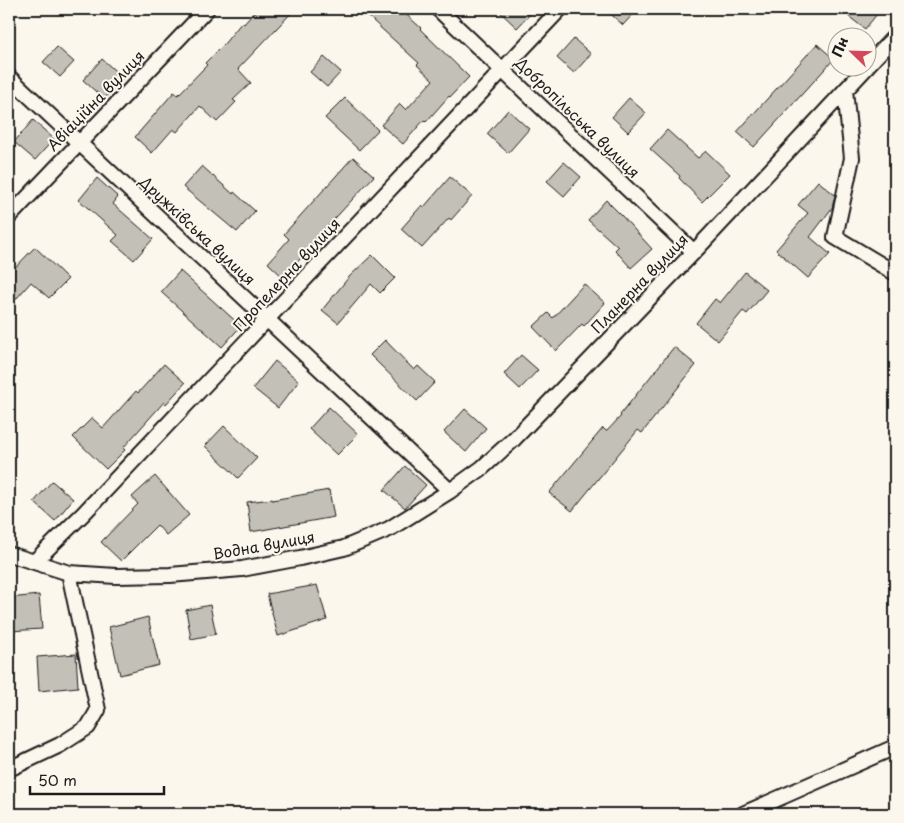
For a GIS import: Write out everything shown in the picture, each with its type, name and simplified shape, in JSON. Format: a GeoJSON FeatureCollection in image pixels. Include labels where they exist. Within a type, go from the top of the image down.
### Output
{"type":"FeatureCollection","features":[{"type":"Feature","properties":{"kind":"street","name":"Авіаційна вулиця"},"geometry":{"type":"LineString","coordinates":[[9,217],[207,9]]}},
{"type":"Feature","properties":{"kind":"street","name":"Добропільська вулиця"},"geometry":{"type":"LineString","coordinates":[[438,9],[694,252]]}},
{"type":"Feature","properties":{"kind":"street","name":"Пропелерна вулиця"},"geometry":{"type":"LineString","coordinates":[[34,562],[83,514],[560,9]]}},
{"type":"Feature","properties":{"kind":"street","name":"Планерна вулиця"},"geometry":{"type":"LineString","coordinates":[[876,56],[895,36]]}},
{"type":"Feature","properties":{"kind":"street","name":"Дружківська вулиця"},"geometry":{"type":"LineString","coordinates":[[9,77],[450,491]]}},
{"type":"Feature","properties":{"kind":"street","name":"Планерна вулиця"},"geometry":{"type":"LineString","coordinates":[[450,491],[482,468],[514,439],[694,252],[856,78]]}},
{"type":"Feature","properties":{"kind":"street"},"geometry":{"type":"LineString","coordinates":[[845,90],[852,158],[835,237],[895,273]]}},
{"type":"Feature","properties":{"kind":"street","name":"Водна вулиця"},"geometry":{"type":"LineString","coordinates":[[9,554],[69,573],[116,576],[170,575],[242,569],[344,548],[389,529],[450,491]]}},
{"type":"Feature","properties":{"kind":"street"},"geometry":{"type":"LineString","coordinates":[[9,769],[60,745],[88,727],[98,710],[69,573]]}},
{"type":"Feature","properties":{"kind":"street"},"geometry":{"type":"LineString","coordinates":[[743,814],[895,747]]}},
{"type":"Feature","properties":{"kind":"building"},"geometry":{"type":"Polygon","coordinates":[[[257,9],[295,9],[238,69],[251,83],[233,100],[236,102],[217,122],[200,106],[177,132],[173,129],[152,153],[135,137],[174,92],[178,95],[207,65],[205,63],[242,22],[244,24],[257,9]]]}},
{"type":"Feature","properties":{"kind":"building"},"geometry":{"type":"Polygon","coordinates":[[[360,9],[400,9],[469,77],[426,122],[424,120],[403,144],[381,125],[400,104],[406,110],[433,80],[417,65],[419,63],[360,9]]]}},
{"type":"Feature","properties":{"kind":"building"},"geometry":{"type":"Polygon","coordinates":[[[497,9],[535,9],[517,28],[497,9]]]}},
{"type":"Feature","properties":{"kind":"building"},"geometry":{"type":"Polygon","coordinates":[[[605,9],[638,9],[623,25],[605,9]]]}},
{"type":"Feature","properties":{"kind":"building"},"geometry":{"type":"Polygon","coordinates":[[[839,9],[881,9],[866,28],[839,9]]]}},
{"type":"Feature","properties":{"kind":"building"},"geometry":{"type":"Polygon","coordinates":[[[574,39],[591,54],[574,73],[557,58],[574,39]]]}},
{"type":"Feature","properties":{"kind":"building"},"geometry":{"type":"Polygon","coordinates":[[[817,44],[826,52],[826,68],[754,147],[737,132],[817,44]]]}},
{"type":"Feature","properties":{"kind":"building"},"geometry":{"type":"Polygon","coordinates":[[[57,47],[74,62],[60,77],[43,62],[57,47]]]}},
{"type":"Feature","properties":{"kind":"building"},"geometry":{"type":"Polygon","coordinates":[[[324,57],[341,72],[327,87],[310,72],[324,57]]]}},
{"type":"Feature","properties":{"kind":"building"},"geometry":{"type":"Polygon","coordinates":[[[102,59],[123,78],[104,99],[83,80],[102,59]]]}},
{"type":"Feature","properties":{"kind":"building"},"geometry":{"type":"Polygon","coordinates":[[[345,98],[378,130],[359,150],[325,118],[345,98]]]}},
{"type":"Feature","properties":{"kind":"building"},"geometry":{"type":"Polygon","coordinates":[[[629,98],[646,113],[628,132],[612,117],[629,98]]]}},
{"type":"Feature","properties":{"kind":"building"},"geometry":{"type":"Polygon","coordinates":[[[508,110],[529,129],[508,153],[487,134],[508,110]]]}},
{"type":"Feature","properties":{"kind":"building"},"geometry":{"type":"Polygon","coordinates":[[[33,120],[54,139],[35,160],[14,142],[33,120]]]}},
{"type":"Feature","properties":{"kind":"building"},"geometry":{"type":"Polygon","coordinates":[[[667,130],[698,158],[706,151],[730,174],[702,202],[679,178],[680,176],[650,149],[667,130]]]}},
{"type":"Feature","properties":{"kind":"building"},"geometry":{"type":"Polygon","coordinates":[[[353,157],[374,176],[284,278],[268,263],[289,239],[284,234],[353,157]]]}},
{"type":"Feature","properties":{"kind":"building"},"geometry":{"type":"Polygon","coordinates":[[[564,162],[581,177],[564,196],[547,181],[564,162]]]}},
{"type":"Feature","properties":{"kind":"building"},"geometry":{"type":"Polygon","coordinates":[[[202,166],[255,211],[237,232],[183,187],[202,166]]]}},
{"type":"Feature","properties":{"kind":"building"},"geometry":{"type":"Polygon","coordinates":[[[450,177],[472,196],[422,248],[401,229],[422,205],[424,207],[450,177]]]}},
{"type":"Feature","properties":{"kind":"building"},"geometry":{"type":"Polygon","coordinates":[[[97,178],[118,197],[113,204],[153,239],[134,260],[112,241],[118,235],[79,200],[97,178]]]}},
{"type":"Feature","properties":{"kind":"building"},"geometry":{"type":"Polygon","coordinates":[[[818,181],[835,195],[832,208],[810,237],[830,254],[808,278],[776,250],[808,213],[798,205],[818,181]]]}},
{"type":"Feature","properties":{"kind":"building"},"geometry":{"type":"Polygon","coordinates":[[[606,200],[652,249],[631,268],[615,250],[618,247],[588,220],[606,200]]]}},
{"type":"Feature","properties":{"kind":"building"},"geometry":{"type":"Polygon","coordinates":[[[35,247],[68,279],[49,298],[31,282],[9,307],[9,274],[35,247]]]}},
{"type":"Feature","properties":{"kind":"building"},"geometry":{"type":"Polygon","coordinates":[[[372,255],[395,278],[380,293],[371,284],[338,323],[322,310],[349,277],[372,255]]]}},
{"type":"Feature","properties":{"kind":"building"},"geometry":{"type":"Polygon","coordinates":[[[180,271],[241,326],[222,347],[161,292],[180,271]]]}},
{"type":"Feature","properties":{"kind":"building"},"geometry":{"type":"Polygon","coordinates":[[[745,272],[767,290],[747,314],[743,311],[718,341],[696,323],[715,299],[720,303],[745,272]]]}},
{"type":"Feature","properties":{"kind":"building"},"geometry":{"type":"Polygon","coordinates":[[[584,284],[605,303],[584,326],[582,324],[556,351],[533,327],[548,313],[553,318],[584,284]]]}},
{"type":"Feature","properties":{"kind":"building"},"geometry":{"type":"Polygon","coordinates":[[[385,340],[414,370],[418,366],[435,382],[417,401],[370,355],[385,340]]]}},
{"type":"Feature","properties":{"kind":"building"},"geometry":{"type":"Polygon","coordinates":[[[674,347],[696,365],[642,433],[638,430],[572,511],[549,493],[603,428],[607,431],[621,416],[674,347]]]}},
{"type":"Feature","properties":{"kind":"building"},"geometry":{"type":"Polygon","coordinates":[[[521,355],[538,370],[520,389],[504,374],[521,355]]]}},
{"type":"Feature","properties":{"kind":"building"},"geometry":{"type":"Polygon","coordinates":[[[275,361],[299,381],[278,408],[253,388],[275,361]]]}},
{"type":"Feature","properties":{"kind":"building"},"geometry":{"type":"Polygon","coordinates":[[[164,364],[185,383],[166,404],[164,402],[123,448],[125,450],[106,469],[73,437],[92,418],[103,428],[136,391],[138,393],[164,364]]]}},
{"type":"Feature","properties":{"kind":"building"},"geometry":{"type":"Polygon","coordinates":[[[329,407],[358,434],[337,455],[309,429],[329,407]]]}},
{"type":"Feature","properties":{"kind":"building"},"geometry":{"type":"Polygon","coordinates":[[[465,409],[486,428],[466,452],[444,432],[465,409]]]}},
{"type":"Feature","properties":{"kind":"building"},"geometry":{"type":"Polygon","coordinates":[[[224,426],[257,458],[238,478],[205,446],[224,426]]]}},
{"type":"Feature","properties":{"kind":"building"},"geometry":{"type":"Polygon","coordinates":[[[405,466],[426,485],[405,508],[384,490],[405,466]]]}},
{"type":"Feature","properties":{"kind":"building"},"geometry":{"type":"Polygon","coordinates":[[[155,476],[189,515],[166,535],[157,525],[121,561],[101,542],[138,504],[132,497],[155,476]]]}},
{"type":"Feature","properties":{"kind":"building"},"geometry":{"type":"Polygon","coordinates":[[[52,481],[73,499],[55,521],[34,502],[52,481]]]}},
{"type":"Feature","properties":{"kind":"building"},"geometry":{"type":"Polygon","coordinates":[[[329,490],[334,517],[251,532],[247,502],[272,500],[329,490]]]}},
{"type":"Feature","properties":{"kind":"building"},"geometry":{"type":"Polygon","coordinates":[[[317,585],[327,620],[278,636],[267,594],[317,585]]]}},
{"type":"Feature","properties":{"kind":"building"},"geometry":{"type":"Polygon","coordinates":[[[39,595],[42,629],[9,631],[9,598],[39,595]]]}},
{"type":"Feature","properties":{"kind":"building"},"geometry":{"type":"Polygon","coordinates":[[[210,605],[216,634],[191,639],[186,610],[210,605]]]}},
{"type":"Feature","properties":{"kind":"building"},"geometry":{"type":"Polygon","coordinates":[[[148,617],[159,665],[120,675],[109,627],[148,617]]]}},
{"type":"Feature","properties":{"kind":"building"},"geometry":{"type":"Polygon","coordinates":[[[76,654],[78,687],[39,691],[37,657],[76,654]]]}}]}
